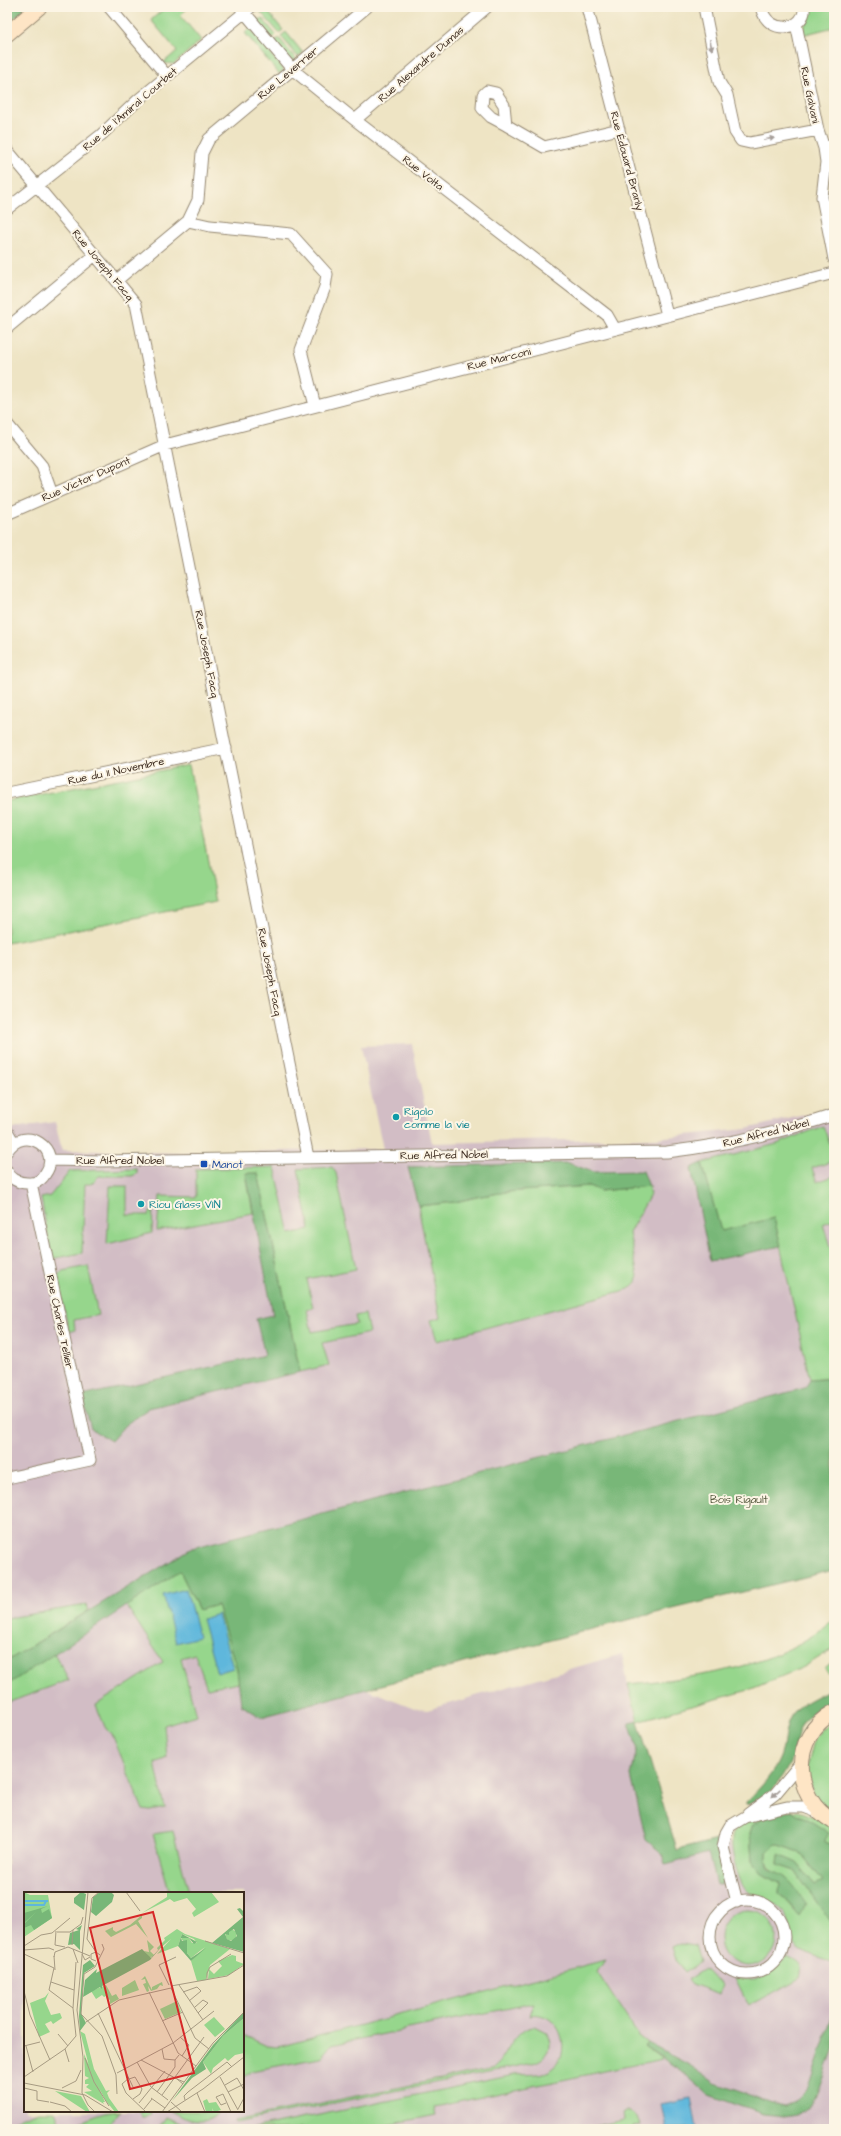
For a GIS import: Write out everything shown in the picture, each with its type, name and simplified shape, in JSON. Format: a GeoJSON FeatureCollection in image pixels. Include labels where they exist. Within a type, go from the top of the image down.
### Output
{"type":"FeatureCollection","features":[{"type":"Feature","properties":{"kind":"street"},"geometry":{"type":"LineString","coordinates":[[7,34],[39,7]]}},
{"type":"Feature","properties":{"kind":"street"},"geometry":{"type":"LineString","coordinates":[[109,7],[167,76]]}},
{"type":"Feature","properties":{"kind":"street","name":"Rue Leverrier"},"geometry":{"type":"LineString","coordinates":[[188,221],[198,200],[202,153],[209,139],[367,7]]}},
{"type":"Feature","properties":{"kind":"street","name":"Rue Alexandre Dumas"},"geometry":{"type":"LineString","coordinates":[[355,120],[487,7]]}},
{"type":"Feature","properties":{"kind":"street","name":"Rue Édouard Branly"},"geometry":{"type":"LineString","coordinates":[[588,7],[667,315]]}},
{"type":"Feature","properties":{"kind":"street"},"geometry":{"type":"LineString","coordinates":[[704,7],[719,82],[727,95],[735,132],[741,141],[750,143],[818,130]]}},
{"type":"Feature","properties":{"kind":"street"},"geometry":{"type":"LineString","coordinates":[[761,7],[763,17],[769,23],[780,27],[796,24],[802,18],[804,7]]}},
{"type":"Feature","properties":{"kind":"street","name":"Rue de l'Amiral Courbet"},"geometry":{"type":"LineString","coordinates":[[7,209],[101,135],[138,100],[245,9]]}},
{"type":"Feature","properties":{"kind":"street","name":"Rue Volta"},"geometry":{"type":"LineString","coordinates":[[245,9],[292,69],[355,120],[607,315],[615,329]]}},
{"type":"Feature","properties":{"kind":"street","name":"Rue Galvani"},"geometry":{"type":"LineString","coordinates":[[796,24],[818,130],[829,147],[822,197],[834,259]]}},
{"type":"Feature","properties":{"kind":"street"},"geometry":{"type":"LineString","coordinates":[[506,125],[544,147],[619,129]]}},
{"type":"Feature","properties":{"kind":"street","name":"Rue Joseph Facq"},"geometry":{"type":"LineString","coordinates":[[7,150],[35,186],[136,304],[308,1157]]}},
{"type":"Feature","properties":{"kind":"street"},"geometry":{"type":"LineString","coordinates":[[117,280],[188,221],[210,226],[291,234],[327,274],[325,287],[301,350],[315,406]]}},
{"type":"Feature","properties":{"kind":"street"},"geometry":{"type":"LineString","coordinates":[[7,328],[95,255]]}},
{"type":"Feature","properties":{"kind":"street","name":"Rue Marconi"},"geometry":{"type":"LineString","coordinates":[[165,445],[834,273]]}},
{"type":"Feature","properties":{"kind":"street"},"geometry":{"type":"LineString","coordinates":[[7,424],[42,466],[52,494]]}},
{"type":"Feature","properties":{"kind":"street","name":"Rue Victor Dupont"},"geometry":{"type":"LineString","coordinates":[[7,514],[165,445]]}},
{"type":"Feature","properties":{"kind":"street","name":"Rue du 11 Novembre"},"geometry":{"type":"LineString","coordinates":[[7,793],[226,748]]}},
{"type":"Feature","properties":{"kind":"street","name":"Rue Alfred Nobel"},"geometry":{"type":"LineString","coordinates":[[50,1160],[101,1161],[667,1152],[718,1145],[758,1137],[834,1115]]}},
{"type":"Feature","properties":{"kind":"street"},"geometry":{"type":"LineString","coordinates":[[7,1130],[11,1147],[21,1140],[34,1140],[45,1147],[50,1160],[47,1172],[43,1178],[31,1184],[22,1183],[15,1180],[7,1171]]}},
{"type":"Feature","properties":{"kind":"street","name":"Rue Charles Tellier"},"geometry":{"type":"LineString","coordinates":[[7,1478],[90,1460],[31,1184]]}},
{"type":"Feature","properties":{"kind":"street"},"geometry":{"type":"LineString","coordinates":[[820,1813],[806,1793],[801,1777],[801,1763],[809,1735],[821,1721],[834,1712]]}},
{"type":"Feature","properties":{"kind":"street"},"geometry":{"type":"LineString","coordinates":[[737,1902],[724,1852],[724,1840],[730,1826],[745,1817],[775,1794],[801,1763]]}},
{"type":"Feature","properties":{"kind":"street"},"geometry":{"type":"LineString","coordinates":[[745,1817],[794,1806],[820,1813],[834,1822]]}},
{"type":"Feature","properties":{"kind":"street"},"geometry":{"type":"LineString","coordinates":[[737,1902],[757,1902],[768,1907],[777,1916],[783,1928],[784,1944],[773,1964],[764,1970],[752,1974],[734,1972],[723,1966],[715,1956],[710,1944],[710,1932],[714,1920],[722,1910],[737,1902]]}},
{"type":"Feature","properties":{"kind":"shaded area"},"geometry":{"type":"Polygon","coordinates":[[[412,1044],[432,1143],[656,1138],[746,1129],[834,1108],[834,1246],[784,1261],[810,1380],[805,1388],[192,1548],[217,1604],[261,1717],[366,1689],[417,1709],[427,1710],[622,1654],[631,1700],[677,1850],[716,1840],[730,1842],[740,1879],[792,1908],[834,1953],[834,2012],[830,2023],[834,2025],[834,2129],[7,2129],[7,1129],[55,1122],[62,1150],[179,1153],[383,1149],[361,1046],[412,1044]]]}},
{"type":"Feature","properties":{"kind":"green space"},"geometry":{"type":"Polygon","coordinates":[[[7,7],[28,7],[7,24],[7,7]]]}},
{"type":"Feature","properties":{"kind":"green space"},"geometry":{"type":"Polygon","coordinates":[[[166,7],[189,7],[180,15],[201,40],[174,64],[163,63],[177,51],[151,20],[166,7]]]}},
{"type":"Feature","properties":{"kind":"green space"},"geometry":{"type":"Polygon","coordinates":[[[260,7],[264,7],[283,30],[279,33],[258,9],[260,7]]]}},
{"type":"Feature","properties":{"kind":"green space"},"geometry":{"type":"Polygon","coordinates":[[[808,7],[834,7],[834,27],[802,35],[808,14],[808,7]]]}},
{"type":"Feature","properties":{"kind":"green space"},"geometry":{"type":"Polygon","coordinates":[[[262,18],[276,35],[271,40],[256,22],[262,18]]]}},
{"type":"Feature","properties":{"kind":"green space"},"geometry":{"type":"Polygon","coordinates":[[[250,28],[284,70],[279,74],[245,33],[250,28]]]}},
{"type":"Feature","properties":{"kind":"green space"},"geometry":{"type":"Polygon","coordinates":[[[286,32],[303,53],[298,57],[281,36],[286,32]]]}},
{"type":"Feature","properties":{"kind":"green space"},"geometry":{"type":"Polygon","coordinates":[[[279,38],[296,59],[294,61],[291,61],[274,43],[279,38]]]}},
{"type":"Feature","properties":{"kind":"green space"},"geometry":{"type":"Polygon","coordinates":[[[189,765],[216,902],[7,943],[7,801],[189,765]]]}},
{"type":"Feature","properties":{"kind":"green space"},"geometry":{"type":"Polygon","coordinates":[[[823,1126],[834,1154],[834,1161],[812,1168],[817,1182],[834,1176],[834,1220],[823,1224],[830,1247],[834,1246],[834,1378],[810,1380],[774,1218],[721,1232],[702,1163],[777,1144],[823,1126]]]}},
{"type":"Feature","properties":{"kind":"green space"},"geometry":{"type":"Polygon","coordinates":[[[568,1163],[593,1172],[643,1171],[649,1186],[600,1191],[589,1186],[506,1192],[455,1202],[418,1206],[408,1167],[568,1163]]]}},
{"type":"Feature","properties":{"kind":"green space"},"geometry":{"type":"Polygon","coordinates":[[[702,1163],[721,1231],[774,1218],[781,1246],[710,1261],[691,1168],[702,1163]]]}},
{"type":"Feature","properties":{"kind":"green space"},"geometry":{"type":"Polygon","coordinates":[[[275,1167],[290,1234],[310,1229],[298,1169],[332,1167],[336,1173],[356,1269],[307,1279],[313,1308],[307,1310],[312,1332],[357,1324],[355,1316],[365,1314],[369,1333],[322,1343],[329,1365],[300,1372],[258,1173],[246,1174],[253,1213],[157,1231],[160,1196],[196,1197],[196,1169],[275,1167]]]}},
{"type":"Feature","properties":{"kind":"green space"},"geometry":{"type":"Polygon","coordinates":[[[137,1169],[137,1174],[132,1176],[99,1176],[91,1184],[85,1184],[82,1253],[52,1259],[41,1198],[50,1196],[70,1171],[137,1169]]]}},
{"type":"Feature","properties":{"kind":"green space"},"geometry":{"type":"Polygon","coordinates":[[[246,1173],[258,1173],[300,1372],[149,1408],[125,1425],[111,1441],[91,1429],[82,1396],[265,1355],[256,1319],[273,1315],[246,1173]]]}},
{"type":"Feature","properties":{"kind":"green space"},"geometry":{"type":"Polygon","coordinates":[[[110,1186],[127,1186],[127,1215],[149,1215],[150,1212],[153,1211],[152,1233],[107,1244],[110,1186]]]}},
{"type":"Feature","properties":{"kind":"green space"},"geometry":{"type":"Polygon","coordinates":[[[589,1186],[600,1191],[649,1186],[650,1195],[629,1233],[638,1276],[636,1282],[629,1289],[437,1341],[431,1320],[440,1318],[418,1206],[455,1202],[506,1192],[589,1186]]]}},
{"type":"Feature","properties":{"kind":"green space"},"geometry":{"type":"Polygon","coordinates":[[[88,1266],[98,1315],[74,1320],[75,1330],[69,1332],[57,1276],[63,1271],[88,1266]]]}},
{"type":"Feature","properties":{"kind":"green space","name":"Bois Rigault"},"geometry":{"type":"Polygon","coordinates":[[[834,1378],[834,1570],[615,1623],[261,1717],[241,1705],[237,1669],[217,1605],[199,1610],[180,1571],[7,1685],[7,1661],[192,1548],[805,1388],[810,1380],[834,1378]]]}},
{"type":"Feature","properties":{"kind":"green space"},"geometry":{"type":"Polygon","coordinates":[[[180,1571],[199,1610],[217,1604],[237,1669],[239,1682],[207,1688],[195,1654],[181,1658],[196,1715],[164,1725],[167,1758],[155,1763],[165,1808],[150,1811],[143,1810],[114,1739],[105,1727],[96,1705],[163,1662],[126,1605],[180,1571]]]}},
{"type":"Feature","properties":{"kind":"green space"},"geometry":{"type":"Polygon","coordinates":[[[86,1605],[88,1611],[7,1661],[7,1618],[86,1605]]]}},
{"type":"Feature","properties":{"kind":"green space"},"geometry":{"type":"Polygon","coordinates":[[[834,1619],[834,1648],[804,1667],[749,1690],[638,1721],[628,1684],[710,1674],[763,1660],[812,1636],[834,1619]]]}},
{"type":"Feature","properties":{"kind":"green space"},"geometry":{"type":"Polygon","coordinates":[[[54,1653],[69,1680],[7,1703],[7,1685],[54,1653]]]}},
{"type":"Feature","properties":{"kind":"green space"},"geometry":{"type":"Polygon","coordinates":[[[834,1661],[834,1681],[825,1669],[834,1661]]]}},
{"type":"Feature","properties":{"kind":"green space"},"geometry":{"type":"Polygon","coordinates":[[[834,1687],[834,1700],[814,1711],[802,1724],[791,1759],[783,1776],[771,1791],[763,1797],[746,1805],[746,1802],[775,1768],[783,1749],[788,1721],[791,1716],[803,1704],[834,1687]]]}},
{"type":"Feature","properties":{"kind":"green space"},"geometry":{"type":"Polygon","coordinates":[[[834,1719],[834,1816],[814,1796],[807,1769],[814,1740],[821,1729],[834,1719]]]}},
{"type":"Feature","properties":{"kind":"green space"},"geometry":{"type":"Polygon","coordinates":[[[638,1721],[677,1850],[716,1840],[716,1846],[726,1882],[716,1885],[708,1853],[666,1865],[663,1854],[646,1840],[631,1776],[637,1747],[629,1723],[638,1721]]]}},
{"type":"Feature","properties":{"kind":"green space"},"geometry":{"type":"Polygon","coordinates":[[[791,1811],[797,1811],[813,1817],[834,1829],[834,1846],[824,1842],[828,1833],[806,1818],[796,1815],[791,1811]]]}},
{"type":"Feature","properties":{"kind":"green space"},"geometry":{"type":"Polygon","coordinates":[[[791,1811],[796,1815],[806,1818],[829,1833],[824,1842],[834,1846],[834,1920],[831,1923],[795,1871],[778,1865],[779,1855],[797,1863],[815,1885],[823,1881],[800,1852],[775,1844],[767,1852],[767,1860],[769,1868],[790,1881],[806,1903],[800,1916],[779,1893],[780,1884],[761,1873],[752,1860],[750,1833],[753,1824],[766,1815],[791,1811]]]}},
{"type":"Feature","properties":{"kind":"green space"},"geometry":{"type":"Polygon","coordinates":[[[766,1815],[753,1824],[750,1833],[752,1860],[761,1873],[780,1884],[779,1893],[799,1916],[786,1878],[777,1874],[771,1869],[768,1862],[767,1852],[775,1844],[800,1852],[823,1881],[815,1885],[797,1863],[779,1856],[778,1865],[795,1871],[831,1922],[834,1920],[834,1965],[799,1948],[791,1936],[788,1921],[783,1912],[770,1902],[751,1894],[747,1891],[740,1880],[734,1862],[732,1836],[734,1831],[744,1823],[766,1815]]]}},
{"type":"Feature","properties":{"kind":"green space"},"geometry":{"type":"Polygon","coordinates":[[[173,1831],[189,1892],[170,1892],[153,1834],[173,1831]]]}},
{"type":"Feature","properties":{"kind":"green space"},"geometry":{"type":"Polygon","coordinates":[[[742,1910],[754,1910],[764,1914],[772,1922],[776,1932],[776,1944],[772,1954],[764,1962],[754,1966],[742,1966],[732,1962],[724,1954],[720,1944],[720,1932],[724,1922],[732,1914],[742,1910]]]}},
{"type":"Feature","properties":{"kind":"green space"},"geometry":{"type":"Polygon","coordinates":[[[681,1943],[695,1945],[700,1962],[684,1973],[677,1963],[672,1947],[681,1943]]]}},
{"type":"Feature","properties":{"kind":"green space"},"geometry":{"type":"Polygon","coordinates":[[[787,1957],[799,1964],[801,1967],[800,1978],[749,2006],[735,1978],[751,1979],[764,1976],[776,1969],[787,1957]]]}},
{"type":"Feature","properties":{"kind":"green space"},"geometry":{"type":"Polygon","coordinates":[[[605,1960],[597,1972],[638,2035],[648,2043],[644,2046],[662,2059],[434,2107],[436,2115],[368,2129],[251,2129],[514,2075],[544,2073],[557,2064],[563,2045],[557,2027],[550,2020],[541,2015],[530,2015],[534,2003],[331,2045],[320,2058],[251,2071],[244,2077],[244,2035],[267,2046],[278,2047],[605,1960]]]}},
{"type":"Feature","properties":{"kind":"green space"},"geometry":{"type":"Polygon","coordinates":[[[704,1969],[712,1978],[723,1985],[720,1994],[692,1984],[688,1979],[704,1969]]]}},
{"type":"Feature","properties":{"kind":"green space"},"geometry":{"type":"Polygon","coordinates":[[[834,2012],[834,2048],[818,2093],[808,2107],[797,2114],[784,2116],[763,2114],[709,2095],[680,2070],[644,2046],[648,2043],[691,2066],[715,2083],[784,2106],[797,2101],[807,2091],[834,2012]]]}},
{"type":"Feature","properties":{"kind":"green space"},"geometry":{"type":"Polygon","coordinates":[[[534,2026],[546,2032],[549,2037],[550,2047],[543,2058],[533,2063],[235,2123],[234,2121],[494,2068],[521,2031],[534,2026]]]}},
{"type":"Feature","properties":{"kind":"green space"},"geometry":{"type":"Polygon","coordinates":[[[626,2111],[636,2115],[641,2125],[633,2126],[633,2129],[581,2129],[624,2120],[623,2112],[626,2111]]]}},
{"type":"Feature","properties":{"kind":"green space"},"geometry":{"type":"Polygon","coordinates":[[[36,2112],[55,2112],[62,2128],[105,2113],[119,2112],[105,2129],[42,2129],[34,2124],[7,2128],[7,2123],[36,2112]]]}},
{"type":"Feature","properties":{"kind":"green space"},"geometry":{"type":"Polygon","coordinates":[[[139,2112],[151,2112],[150,2115],[144,2118],[139,2112]]]}},
{"type":"Feature","properties":{"kind":"green space"},"geometry":{"type":"Polygon","coordinates":[[[173,2112],[218,2112],[209,2119],[203,2121],[196,2121],[173,2112]]]}},
{"type":"Feature","properties":{"kind":"green space"},"geometry":{"type":"Polygon","coordinates":[[[166,2117],[183,2125],[169,2129],[158,2129],[166,2117]]]}},
{"type":"Feature","properties":{"kind":"water"},"geometry":{"type":"Polygon","coordinates":[[[186,1589],[199,1637],[176,1643],[163,1595],[186,1589]]]}},
{"type":"Feature","properties":{"kind":"water"},"geometry":{"type":"Polygon","coordinates":[[[218,1614],[233,1668],[217,1673],[202,1619],[218,1614]]]}},
{"type":"Feature","properties":{"kind":"water"},"geometry":{"type":"Polygon","coordinates":[[[691,2098],[697,2128],[666,2129],[661,2104],[691,2098]]]}},
{"type":"Feature","properties":{"kind":"place","name":"Rigolo comme la vie"},"geometry":{"type":"Point","coordinates":[396,1117]}},
{"type":"Feature","properties":{"kind":"place","name":"Manot"},"geometry":{"type":"Point","coordinates":[204,1164]}},
{"type":"Feature","properties":{"kind":"place","name":"Riou Glass VIN"},"geometry":{"type":"Point","coordinates":[141,1204]}}]}
